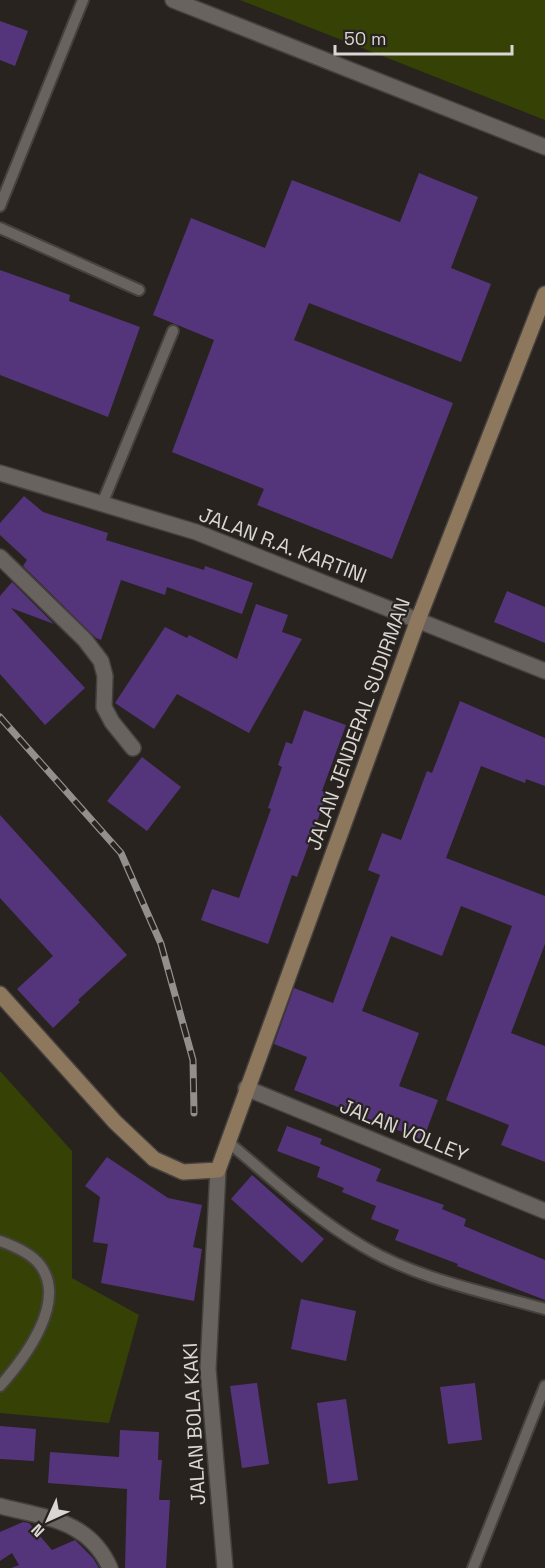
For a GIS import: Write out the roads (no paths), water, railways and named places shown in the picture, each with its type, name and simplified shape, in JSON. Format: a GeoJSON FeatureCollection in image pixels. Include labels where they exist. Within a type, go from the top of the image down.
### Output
{"type":"FeatureCollection","features":[{"type":"Feature","properties":{"kind":"main road","name":"JALAN JENDERAL SUDIRMAN"},"geometry":{"type":"LineString","coordinates":[[218,1170],[418,621],[545,294]]}},
{"type":"Feature","properties":{"kind":"main road"},"geometry":{"type":"LineString","coordinates":[[0,994],[115,1122],[154,1159],[183,1172],[218,1170]]}},
{"type":"Feature","properties":{"kind":"street"},"geometry":{"type":"LineString","coordinates":[[173,0],[545,147]]}},
{"type":"Feature","properties":{"kind":"street","name":"JALAN R.A. KARTINI"},"geometry":{"type":"LineString","coordinates":[[0,473],[196,532],[545,671]]}},
{"type":"Feature","properties":{"kind":"street"},"geometry":{"type":"LineString","coordinates":[[0,557],[85,640],[101,661],[105,676],[104,706],[112,722],[133,748]]}},
{"type":"Feature","properties":{"kind":"street","name":"JALAN VOLLEY"},"geometry":{"type":"LineString","coordinates":[[246,1089],[545,1211]]}},
{"type":"Feature","properties":{"kind":"street","name":"JALAN BOLA KAKI"},"geometry":{"type":"LineString","coordinates":[[218,1170],[208,1369],[225,1568]]}},
{"type":"Feature","properties":{"kind":"street"},"geometry":{"type":"LineString","coordinates":[[0,1506],[79,1529],[98,1546],[110,1568]]}},
{"type":"Feature","properties":{"kind":"lane"},"geometry":{"type":"LineString","coordinates":[[0,206],[83,0]]}},
{"type":"Feature","properties":{"kind":"lane"},"geometry":{"type":"LineString","coordinates":[[0,228],[139,290]]}},
{"type":"Feature","properties":{"kind":"lane"},"geometry":{"type":"LineString","coordinates":[[102,504],[173,331]]}},
{"type":"Feature","properties":{"kind":"lane"},"geometry":{"type":"LineString","coordinates":[[227,1141],[322,1220],[365,1248],[437,1278],[545,1309]]}},
{"type":"Feature","properties":{"kind":"lane"},"geometry":{"type":"LineString","coordinates":[[0,1241],[20,1249],[40,1264],[48,1281],[49,1300],[37,1335],[21,1363],[0,1386]]}},
{"type":"Feature","properties":{"kind":"lane"},"geometry":{"type":"LineString","coordinates":[[473,1568],[545,1386]]}},
{"type":"Feature","properties":{"kind":"railway"},"geometry":{"type":"LineString","coordinates":[[0,717],[121,853],[161,944],[193,1060],[194,1113]]}}]}
